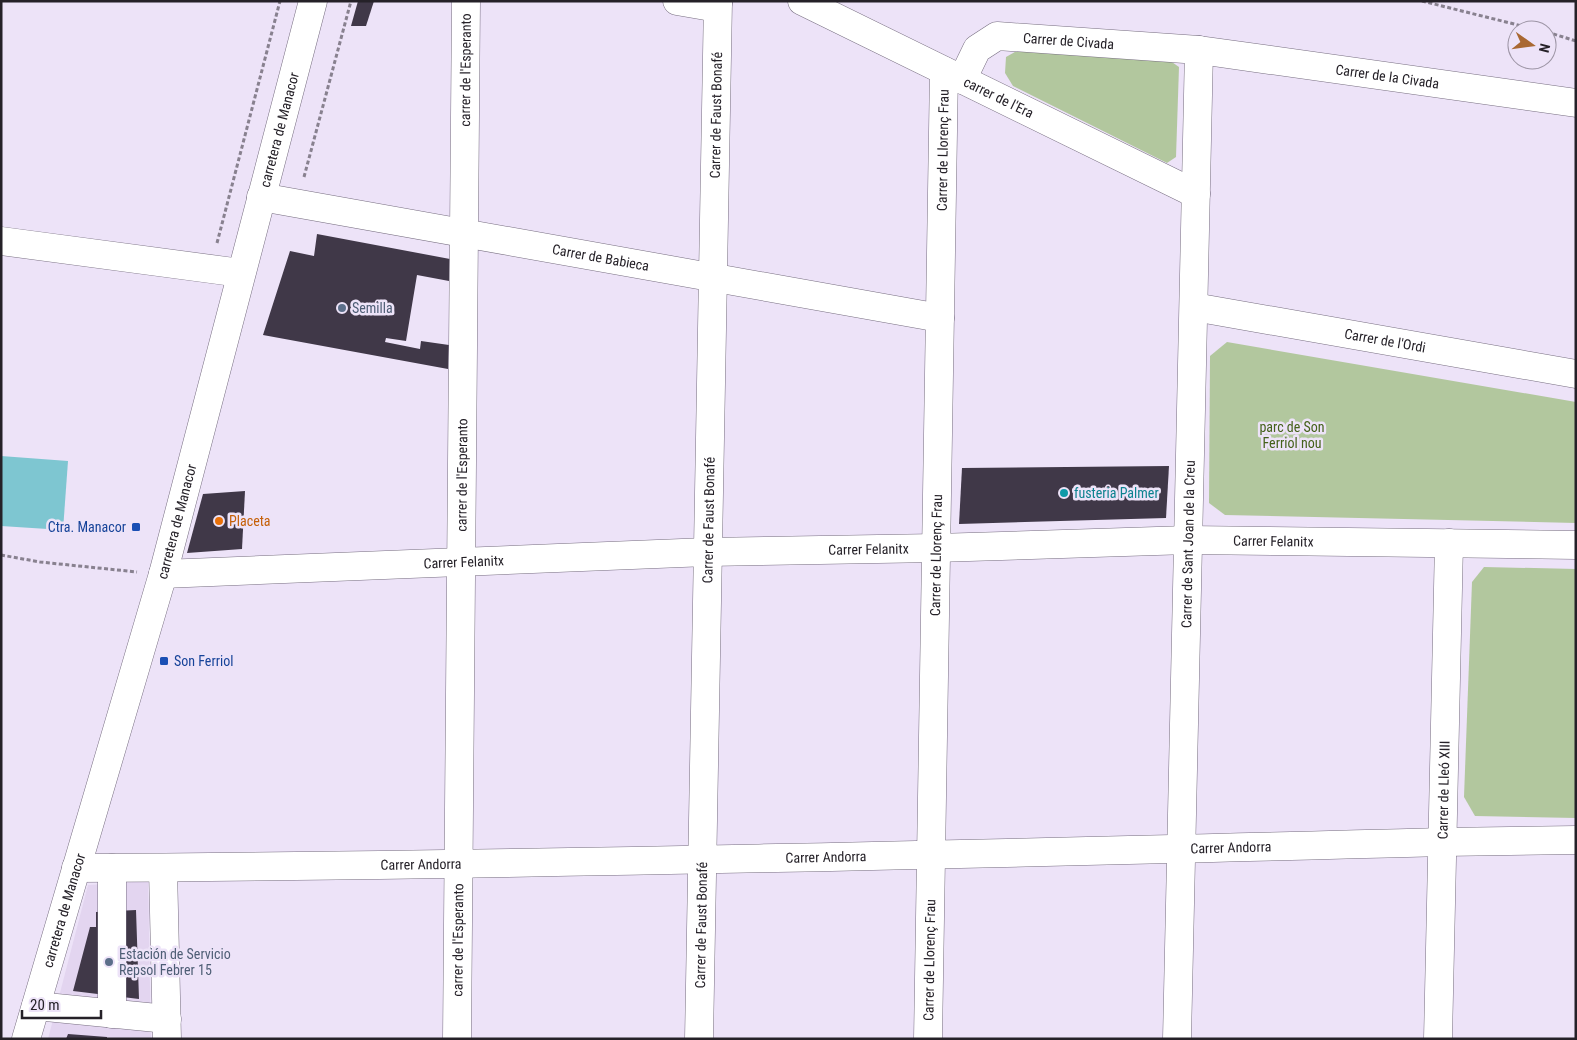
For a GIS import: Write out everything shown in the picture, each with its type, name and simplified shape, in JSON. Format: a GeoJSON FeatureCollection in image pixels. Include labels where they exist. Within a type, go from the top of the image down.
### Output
{"type":"FeatureCollection","features":[{"type":"Feature","properties":{"kind":"street","name":"carretera de Manacor"},"geometry":{"type":"LineString","coordinates":[[26,1039],[162,574],[313,1]]}},
{"type":"Feature","properties":{"kind":"street","name":"carrer de l'Esperanto"},"geometry":{"type":"LineString","coordinates":[[457,1039],[466,1]]}},
{"type":"Feature","properties":{"kind":"street"},"geometry":{"type":"LineString","coordinates":[[677,1],[706,6],[718,2]]}},
{"type":"Feature","properties":{"kind":"street","name":"carrer de l'Era"},"geometry":{"type":"LineString","coordinates":[[802,1],[1196,194]]}},
{"type":"Feature","properties":{"kind":"street","name":"Carrer de Faust Bonafé"},"geometry":{"type":"LineString","coordinates":[[699,1039],[718,2]]}},
{"type":"Feature","properties":{"kind":"street","name":"Carrer de Civada"},"geometry":{"type":"LineString","coordinates":[[953,75],[977,49],[997,36],[1199,50]]}},
{"type":"Feature","properties":{"kind":"street","name":"Carrer de la Civada"},"geometry":{"type":"LineString","coordinates":[[1199,50],[1576,104]]}},
{"type":"Feature","properties":{"kind":"street","name":"Carrer de Sant Joan de la Creu"},"geometry":{"type":"LineString","coordinates":[[1177,1039],[1199,50]]}},
{"type":"Feature","properties":{"kind":"street","name":"Carrer de Llorenç Frau"},"geometry":{"type":"LineString","coordinates":[[928,1039],[940,318],[953,75]]}},
{"type":"Feature","properties":{"kind":"street","name":"Carrer de Babieca"},"geometry":{"type":"LineString","coordinates":[[260,197],[940,318]]}},
{"type":"Feature","properties":{"kind":"street"},"geometry":{"type":"LineString","coordinates":[[1,242],[241,273]]}},
{"type":"Feature","properties":{"kind":"street","name":"Carrer de l'Ordi"},"geometry":{"type":"LineString","coordinates":[[1194,307],[1576,374]]}},
{"type":"Feature","properties":{"kind":"street","name":"Carrer Felanitx"},"geometry":{"type":"LineString","coordinates":[[162,574],[707,552],[936,548],[1188,540],[1576,545]]}},
{"type":"Feature","properties":{"kind":"street","name":"Carrer de Lleó XIII"},"geometry":{"type":"LineString","coordinates":[[1438,1039],[1449,543]]}},
{"type":"Feature","properties":{"kind":"street","name":"Carrer Andorra"},"geometry":{"type":"LineString","coordinates":[[76,868],[163,869],[1576,840]]}},
{"type":"Feature","properties":{"kind":"street"},"geometry":{"type":"LineString","coordinates":[[112,868],[112,1014]]}},
{"type":"Feature","properties":{"kind":"street"},"geometry":{"type":"LineString","coordinates":[[36,1006],[112,1014],[167,1029],[163,869]]}},
{"type":"Feature","properties":{"kind":"path"},"geometry":{"type":"LineString","coordinates":[[211,269],[280,1]]}},
{"type":"Feature","properties":{"kind":"path"},"geometry":{"type":"LineString","coordinates":[[296,204],[351,1]]}},
{"type":"Feature","properties":{"kind":"path"},"geometry":{"type":"LineString","coordinates":[[1422,1],[1507,22]]}},
{"type":"Feature","properties":{"kind":"path"},"geometry":{"type":"LineString","coordinates":[[1557,35],[1576,41]]}},
{"type":"Feature","properties":{"kind":"path"},"geometry":{"type":"LineString","coordinates":[[1,555],[40,562],[162,574]]}},
{"type":"Feature","properties":{"kind":"shaded area","name":"Estación de Servicio Repsol Febrer 15"},"geometry":{"type":"Polygon","coordinates":[[[148,881],[151,1039],[48,1039],[88,885],[148,881]]]}},
{"type":"Feature","properties":{"kind":"green space"},"geometry":{"type":"Polygon","coordinates":[[[1020,49],[1166,58],[1179,67],[1176,157],[1167,163],[1013,86],[1005,73],[1006,57],[1020,49]]]}},
{"type":"Feature","properties":{"kind":"green space","name":"parc de Son Ferriol nou"},"geometry":{"type":"Polygon","coordinates":[[[1227,342],[1576,402],[1576,523],[1225,515],[1209,503],[1210,356],[1227,342]]]}},
{"type":"Feature","properties":{"kind":"green space"},"geometry":{"type":"Polygon","coordinates":[[[1484,567],[1576,569],[1576,818],[1475,816],[1464,797],[1472,582],[1484,567]]]}},
{"type":"Feature","properties":{"kind":"water"},"geometry":{"type":"Polygon","coordinates":[[[1,456],[68,461],[63,530],[1,526],[1,456]]]}},
{"type":"Feature","properties":{"kind":"building"},"geometry":{"type":"Polygon","coordinates":[[[358,1],[374,1],[366,26],[351,26],[358,1]]]}},
{"type":"Feature","properties":{"kind":"building","name":"Semilla"},"geometry":{"type":"Polygon","coordinates":[[[317,234],[450,259],[449,281],[417,275],[406,341],[386,338],[385,342],[420,349],[421,341],[449,345],[448,369],[263,335],[290,251],[314,256],[317,234]]]}},
{"type":"Feature","properties":{"kind":"building","name":"fusteria Palmer"},"geometry":{"type":"Polygon","coordinates":[[[1169,466],[1166,518],[959,524],[962,468],[1169,466]]]}},
{"type":"Feature","properties":{"kind":"building","name":"Placeta"},"geometry":{"type":"Polygon","coordinates":[[[245,491],[242,549],[187,553],[203,494],[245,491]]]}},
{"type":"Feature","properties":{"kind":"building"},"geometry":{"type":"Polygon","coordinates":[[[136,910],[139,999],[73,991],[90,927],[96,927],[96,912],[136,910]]]}},
{"type":"Feature","properties":{"kind":"building"},"geometry":{"type":"Polygon","coordinates":[[[68,1034],[107,1037],[107,1039],[66,1039],[68,1034]]]}},
{"type":"Feature","properties":{"kind":"place","name":"Semilla"},"geometry":{"type":"Point","coordinates":[342,308]}},
{"type":"Feature","properties":{"kind":"place","name":"fusteria Palmer"},"geometry":{"type":"Point","coordinates":[1064,493]}},
{"type":"Feature","properties":{"kind":"place","name":"Placeta"},"geometry":{"type":"Point","coordinates":[219,521]}},
{"type":"Feature","properties":{"kind":"place","name":"Ctra. Manacor"},"geometry":{"type":"Point","coordinates":[136,527]}},
{"type":"Feature","properties":{"kind":"place","name":"Son Ferriol"},"geometry":{"type":"Point","coordinates":[164,661]}},
{"type":"Feature","properties":{"kind":"place","name":"Estación de Servicio Repsol Febrer 15"},"geometry":{"type":"Point","coordinates":[109,962]}}]}
